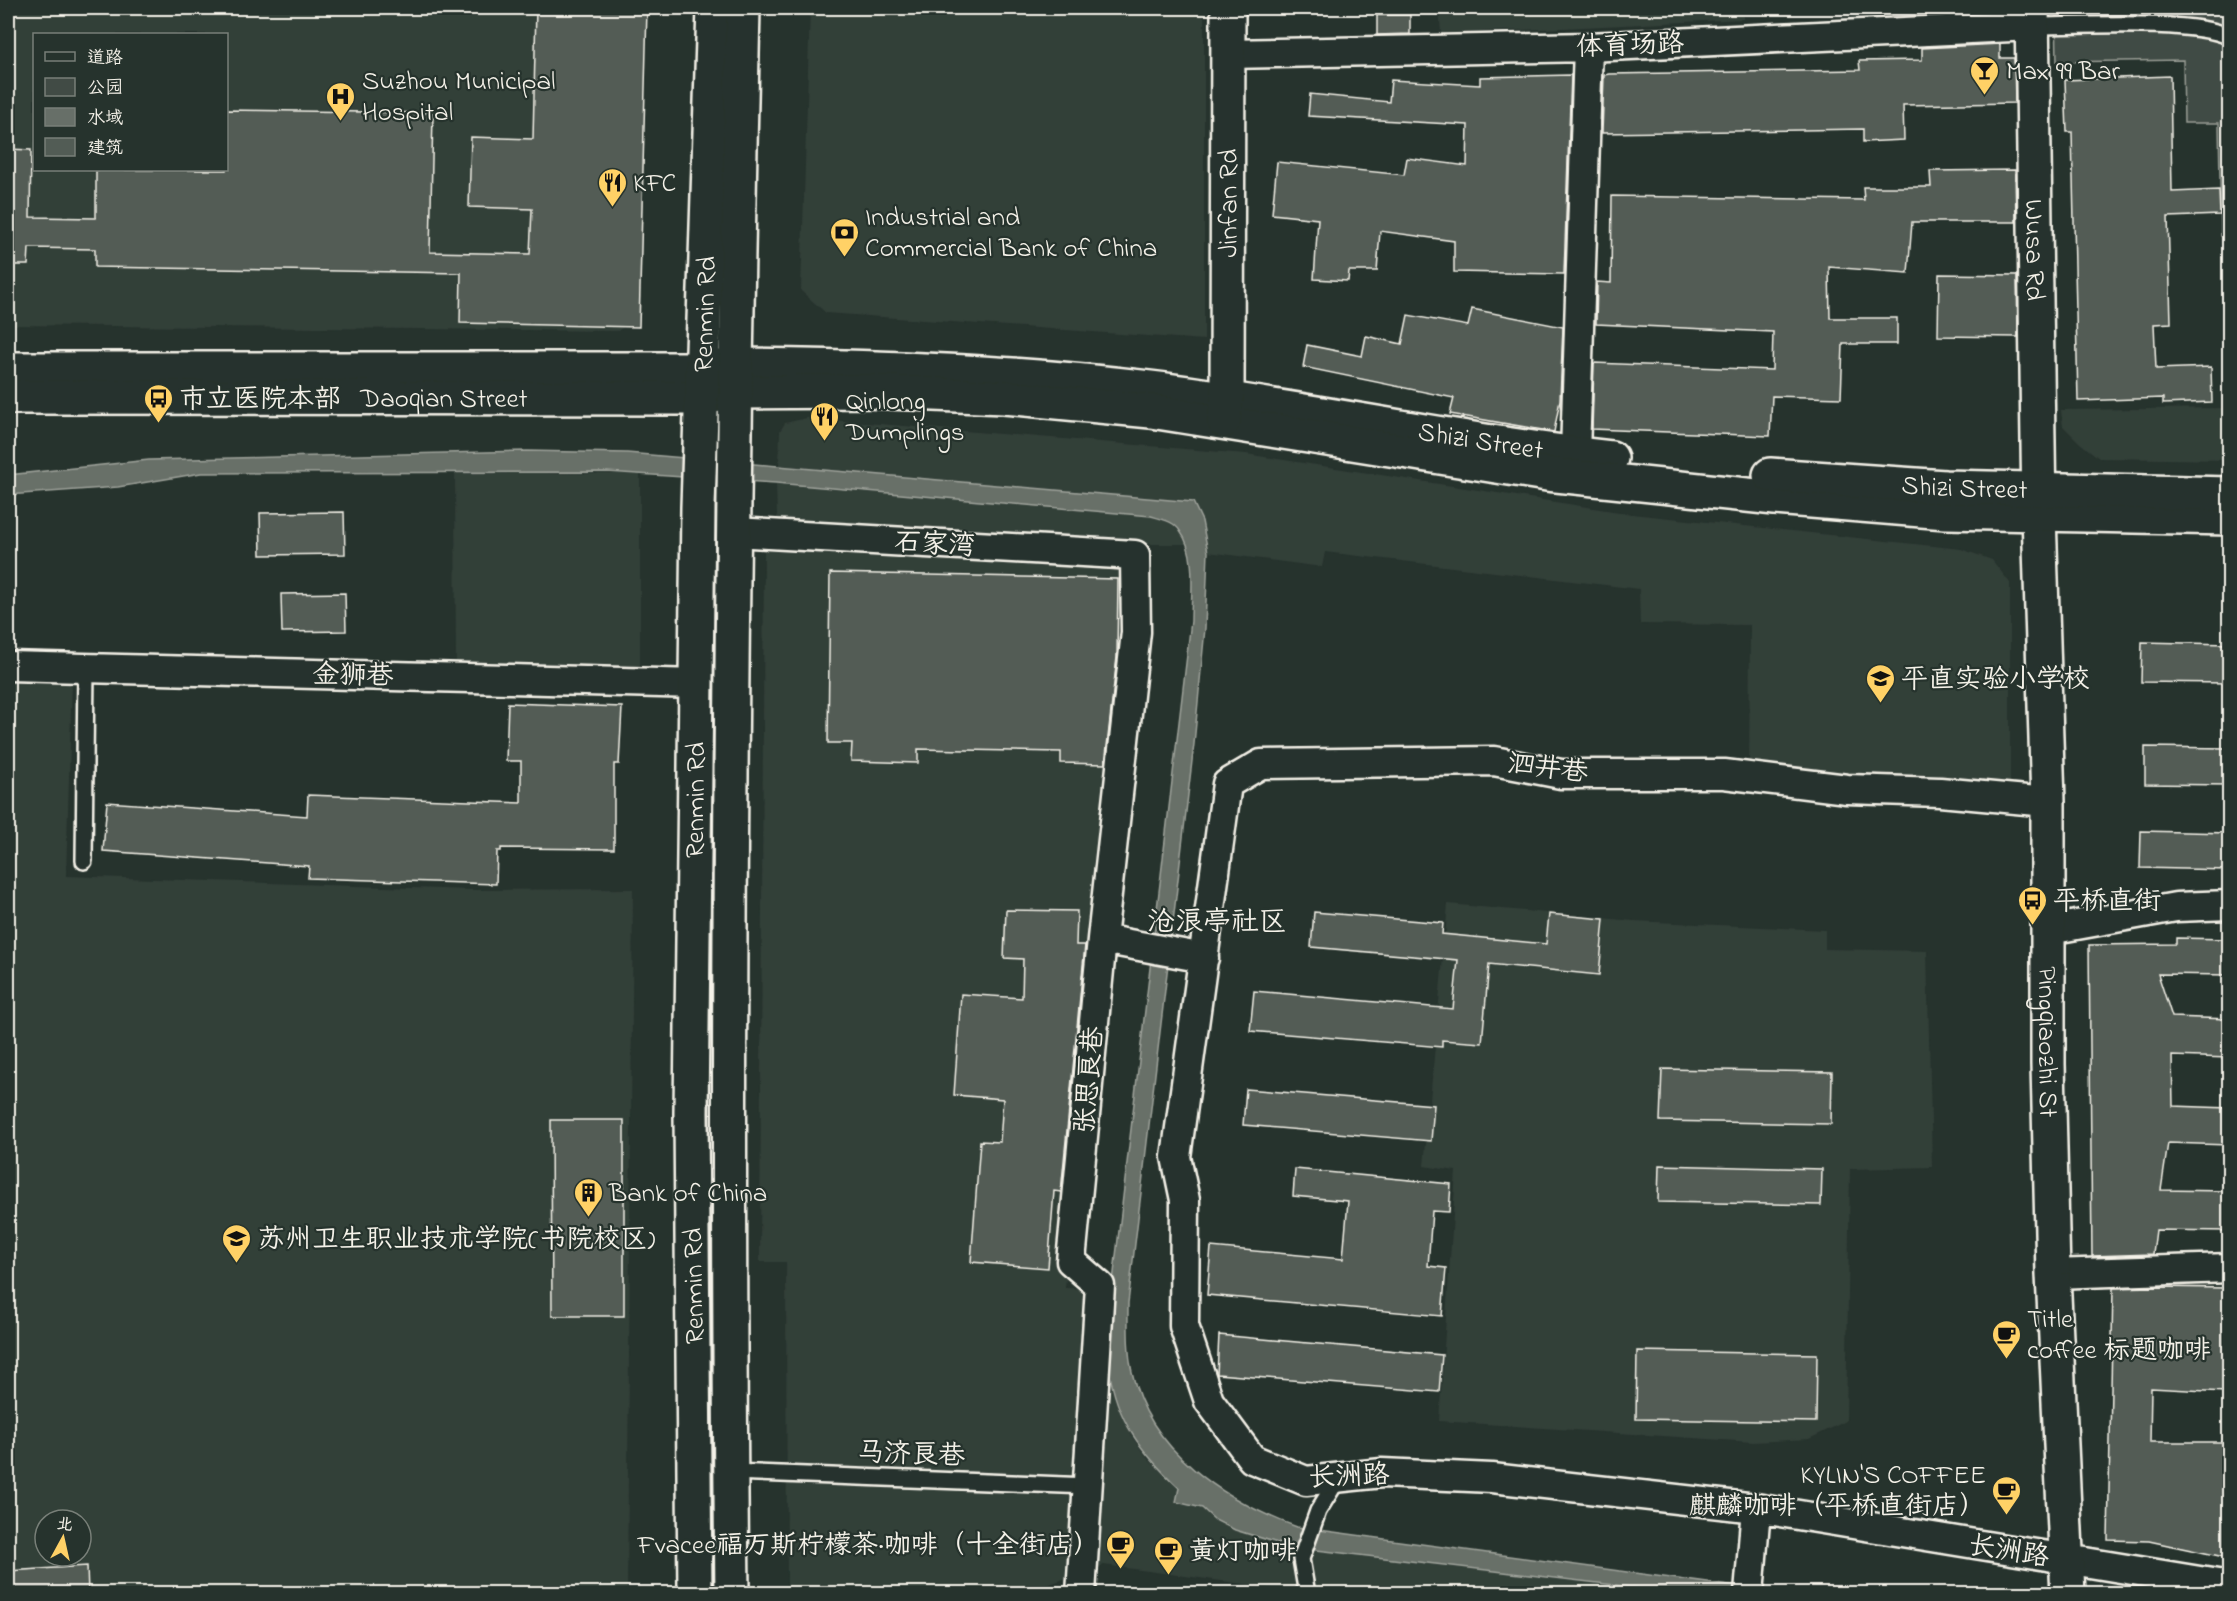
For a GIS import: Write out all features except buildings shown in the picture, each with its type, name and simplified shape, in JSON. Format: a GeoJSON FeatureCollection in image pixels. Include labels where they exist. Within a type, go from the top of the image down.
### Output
{"type":"FeatureCollection","features":[{"type":"Feature","properties":{"kind":"main road","name":"Renmin Rd"},"geometry":{"type":"LineString","coordinates":[[714,8],[719,381],[734,443],[729,1111],[732,1593]]}},
{"type":"Feature","properties":{"kind":"main road","name":"Renmin Rd"},"geometry":{"type":"LineString","coordinates":[[695,1593],[691,1113],[698,684],[698,507],[701,435],[719,381],[743,8]]}},
{"type":"Feature","properties":{"kind":"main road","name":"Jinfan Rd"},"geometry":{"type":"LineString","coordinates":[[1225,410],[1228,8]]}},
{"type":"Feature","properties":{"kind":"main road","name":"Wusa Rd"},"geometry":{"type":"LineString","coordinates":[[2032,17],[2040,502]]}},
{"type":"Feature","properties":{"kind":"main road","name":"Daoqian Street"},"geometry":{"type":"LineString","coordinates":[[8,369],[719,381]]}},
{"type":"Feature","properties":{"kind":"main road","name":"Daoqian Street"},"geometry":{"type":"LineString","coordinates":[[8,397],[719,381]]}},
{"type":"Feature","properties":{"kind":"main road","name":"Shizi Street"},"geometry":{"type":"LineString","coordinates":[[719,381],[864,391],[1004,397],[1151,411],[1225,410],[1575,454],[2040,502],[2229,518]]}},
{"type":"Feature","properties":{"kind":"main road","name":"Shizi Street"},"geometry":{"type":"LineString","coordinates":[[1225,410],[1547,474],[1868,506],[1946,512],[2040,502],[2229,494]]}},
{"type":"Feature","properties":{"kind":"main road","name":"Pingqiaozhi St"},"geometry":{"type":"LineString","coordinates":[[2040,502],[2049,802],[2048,1064],[2053,1274],[2068,1576]]}},
{"type":"Feature","properties":{"kind":"street","name":"体育场路"},"geometry":{"type":"LineString","coordinates":[[1228,54],[1588,47],[2032,17]]}},
{"type":"Feature","properties":{"kind":"street"},"geometry":{"type":"LineString","coordinates":[[1575,454],[1588,47]]}},
{"type":"Feature","properties":{"kind":"street","name":"石家湾"},"geometry":{"type":"LineString","coordinates":[[733,526],[1135,555]]}},
{"type":"Feature","properties":{"kind":"street","name":"张思良巷"},"geometry":{"type":"LineString","coordinates":[[1081,1593],[1100,1286],[1071,1261],[1102,939],[1137,632],[1135,555]]}},
{"type":"Feature","properties":{"kind":"street","name":"金狮巷"},"geometry":{"type":"LineString","coordinates":[[8,666],[698,684]]}},
{"type":"Feature","properties":{"kind":"street","name":"泗井巷"},"geometry":{"type":"LineString","coordinates":[[1191,957],[1227,784],[1261,764],[1494,761],[1561,774],[1724,774],[1847,789],[1940,792],[2049,802]]}},
{"type":"Feature","properties":{"kind":"street"},"geometry":{"type":"LineString","coordinates":[[2049,930],[2176,907],[2229,905]]}},
{"type":"Feature","properties":{"kind":"street"},"geometry":{"type":"LineString","coordinates":[[1102,939],[1191,957]]}},
{"type":"Feature","properties":{"kind":"street","name":"长洲路"},"geometry":{"type":"LineString","coordinates":[[1191,957],[1176,1157],[1185,1200],[1184,1326],[1209,1401],[1252,1459],[1306,1481],[1382,1473],[1492,1478],[1756,1508],[2068,1576],[2229,1586]]}},
{"type":"Feature","properties":{"kind":"street"},"geometry":{"type":"LineString","coordinates":[[2053,1274],[2229,1268]]}},
{"type":"Feature","properties":{"kind":"street"},"geometry":{"type":"LineString","coordinates":[[1750,1584],[1756,1508]]}},
{"type":"Feature","properties":{"kind":"lane"},"geometry":{"type":"LineString","coordinates":[[2032,17],[2209,30],[2229,37]]}},
{"type":"Feature","properties":{"kind":"lane"},"geometry":{"type":"LineString","coordinates":[[84,861],[86,668]]}},
{"type":"Feature","properties":{"kind":"lane","name":"马济良巷"},"geometry":{"type":"LineString","coordinates":[[731,1472],[1089,1486]]}},
{"type":"Feature","properties":{"kind":"lane"},"geometry":{"type":"LineString","coordinates":[[1307,1593],[1301,1559],[1318,1511],[1339,1477]]}},
{"type":"Feature","properties":{"kind":"shaded area","name":"Suzhou Municipal Hospital"},"geometry":{"type":"Polygon","coordinates":[[[8,8],[645,8],[641,314],[618,331],[8,325],[8,8]]]}},
{"type":"Feature","properties":{"kind":"shaded area"},"geometry":{"type":"Polygon","coordinates":[[[810,8],[1204,8],[1204,340],[826,313],[801,291],[810,8]]]}},
{"type":"Feature","properties":{"kind":"shaded area"},"geometry":{"type":"Polygon","coordinates":[[[1439,8],[1743,8],[1744,19],[1441,34],[1439,8]]]}},
{"type":"Feature","properties":{"kind":"shaded area"},"geometry":{"type":"Polygon","coordinates":[[[2229,408],[2229,460],[2099,458],[2063,426],[2061,410],[2229,408]]]}},
{"type":"Feature","properties":{"kind":"shaded area"},"geometry":{"type":"Polygon","coordinates":[[[807,418],[1246,454],[1632,514],[1961,549],[1992,560],[2010,583],[2010,784],[2003,792],[1749,782],[1750,625],[1640,624],[1639,589],[1325,552],[1322,567],[1208,552],[1202,521],[1193,502],[779,467],[780,431],[785,423],[807,418]]]}},
{"type":"Feature","properties":{"kind":"shaded area"},"geometry":{"type":"Polygon","coordinates":[[[455,472],[640,474],[640,672],[456,675],[455,472]]]}},
{"type":"Feature","properties":{"kind":"shaded area"},"geometry":{"type":"Polygon","coordinates":[[[776,483],[1151,516],[1169,522],[1180,530],[1186,544],[1122,544],[1119,567],[1127,577],[1100,933],[1065,1288],[1112,1290],[1117,1395],[1132,1437],[1148,1459],[1179,1488],[1176,1502],[1202,1508],[1215,1520],[1235,1530],[1291,1547],[1683,1593],[1317,1594],[1104,1565],[1024,1593],[787,1593],[786,1262],[760,1262],[764,546],[778,546],[776,483]]]}},
{"type":"Feature","properties":{"kind":"shaded area","name":"苏州卫生职业技术学院(书院校区)"},"geometry":{"type":"Polygon","coordinates":[[[8,678],[72,679],[66,876],[470,890],[633,889],[627,1593],[8,1594],[8,678]]]}},
{"type":"Feature","properties":{"kind":"shaded area"},"geometry":{"type":"Polygon","coordinates":[[[1448,904],[1634,921],[1825,930],[1825,949],[1927,951],[1932,1167],[1850,1169],[1846,1421],[1809,1439],[1753,1442],[1439,1421],[1456,1171],[1424,1166],[1448,904]]]}},
{"type":"Feature","properties":{"kind":"green space"},"geometry":{"type":"Polygon","coordinates":[[[2056,8],[2229,8],[2229,236],[2221,236],[2219,123],[2184,123],[2183,60],[2057,62],[2056,8]]]}},
{"type":"Feature","properties":{"kind":"water"},"geometry":{"type":"Polygon","coordinates":[[[527,451],[627,453],[1193,502],[1202,521],[1208,552],[1205,628],[1194,744],[1128,1303],[1130,1363],[1141,1400],[1155,1426],[1173,1449],[1218,1487],[1243,1503],[1297,1527],[1781,1593],[1683,1593],[1291,1547],[1235,1530],[1215,1520],[1202,1508],[1176,1502],[1179,1488],[1142,1449],[1124,1420],[1112,1387],[1108,1358],[1112,1290],[1191,621],[1192,574],[1189,551],[1180,531],[1171,523],[1151,516],[776,483],[607,472],[201,473],[118,487],[8,495],[8,475],[149,460],[527,451]]]}},
{"type":"Feature","properties":{"kind":"place","name":"Max 99 Bar"},"geometry":{"type":"Point","coordinates":[1985,96]}},
{"type":"Feature","properties":{"kind":"place","name":"Suzhou Municipal Hospital"},"geometry":{"type":"Point","coordinates":[341,122]}},
{"type":"Feature","properties":{"kind":"place","name":"KFC"},"geometry":{"type":"Point","coordinates":[612,208]}},
{"type":"Feature","properties":{"kind":"place","name":"Industrial and Commercial Bank of China"},"geometry":{"type":"Point","coordinates":[844,258]}},
{"type":"Feature","properties":{"kind":"place","name":"市立医院本部"},"geometry":{"type":"Point","coordinates":[158,424]}},
{"type":"Feature","properties":{"kind":"place","name":"Qinlong Dumplings"},"geometry":{"type":"Point","coordinates":[825,442]}},
{"type":"Feature","properties":{"kind":"place","name":"平直实验小学校"},"geometry":{"type":"Point","coordinates":[1880,704]}},
{"type":"Feature","properties":{"kind":"place","name":"平桥直街"},"geometry":{"type":"Point","coordinates":[2032,926]}},
{"type":"Feature","properties":{"kind":"place","name":"Bank of China"},"geometry":{"type":"Point","coordinates":[588,1218]}},
{"type":"Feature","properties":{"kind":"place","name":"苏州卫生职业技术学院(书院校区)"},"geometry":{"type":"Point","coordinates":[237,1264]}},
{"type":"Feature","properties":{"kind":"place","name":"Title coffee 标题咖啡"},"geometry":{"type":"Point","coordinates":[2006,1360]}},
{"type":"Feature","properties":{"kind":"place","name":"KYLIN'S COFFEE 麒麟咖啡（平桥直街店）"},"geometry":{"type":"Point","coordinates":[2007,1516]}},
{"type":"Feature","properties":{"kind":"place","name":"Fvacee福万斯柠檬茶·咖啡（十全街店）"},"geometry":{"type":"Point","coordinates":[1121,1570]}},
{"type":"Feature","properties":{"kind":"place","name":"黄灯咖啡"},"geometry":{"type":"Point","coordinates":[1168,1576]}},
{"type":"Feature","properties":{"kind":"district","name":"沧浪亭社区"},"geometry":{"type":"Point","coordinates":[1217,920]}}]}
